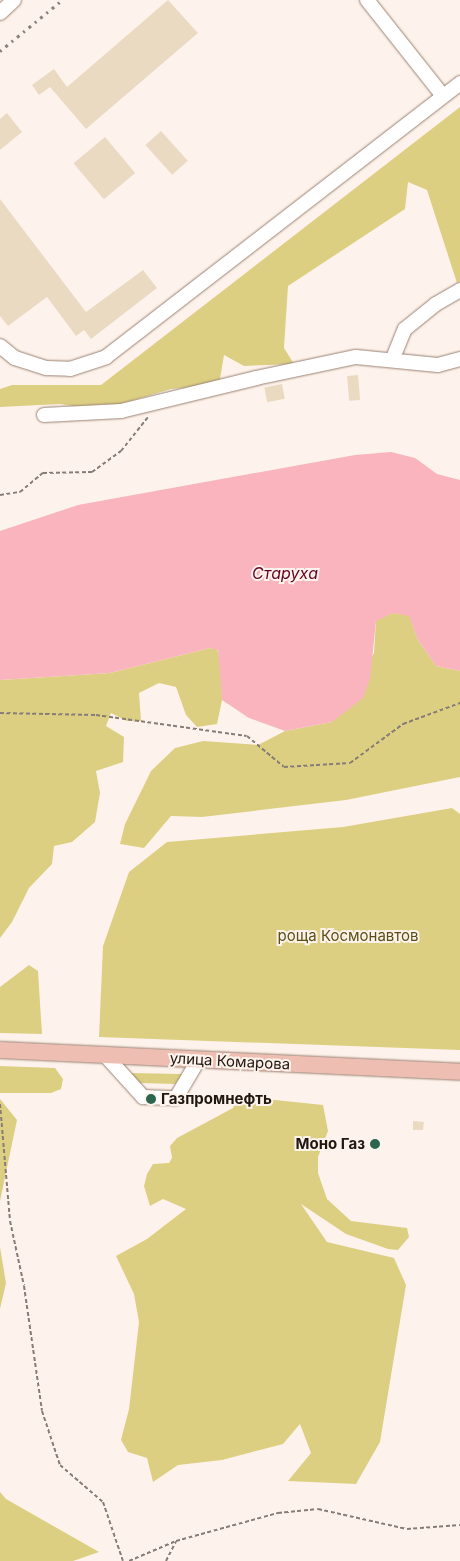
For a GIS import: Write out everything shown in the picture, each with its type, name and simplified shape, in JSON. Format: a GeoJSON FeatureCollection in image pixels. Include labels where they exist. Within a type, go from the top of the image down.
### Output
{"type":"FeatureCollection","features":[{"type":"Feature","properties":{"kind":"main road","name":"улица Комарова"},"geometry":{"type":"LineString","coordinates":[[0,1050],[460,1072]]}},
{"type":"Feature","properties":{"kind":"street"},"geometry":{"type":"LineString","coordinates":[[0,13],[14,0]]}},
{"type":"Feature","properties":{"kind":"street"},"geometry":{"type":"LineString","coordinates":[[367,0],[443,96]]}},
{"type":"Feature","properties":{"kind":"street"},"geometry":{"type":"LineString","coordinates":[[0,346],[14,358],[46,368],[70,369],[106,356],[460,83]]}},
{"type":"Feature","properties":{"kind":"street"},"geometry":{"type":"LineString","coordinates":[[393,358],[406,329],[436,304],[460,290]]}},
{"type":"Feature","properties":{"kind":"street"},"geometry":{"type":"LineString","coordinates":[[44,415],[122,411],[256,378],[356,357],[393,358],[438,365],[460,359]]}},
{"type":"Feature","properties":{"kind":"street"},"geometry":{"type":"LineString","coordinates":[[105,1055],[143,1097],[176,1098],[199,1059]]}},
{"type":"Feature","properties":{"kind":"path"},"geometry":{"type":"LineString","coordinates":[[0,496],[20,492],[43,473],[92,472],[121,451],[160,402]]}},
{"type":"Feature","properties":{"kind":"path"},"geometry":{"type":"LineString","coordinates":[[0,713],[96,716],[247,736],[284,767],[350,763],[404,724],[460,703]]}},
{"type":"Feature","properties":{"kind":"path"},"geometry":{"type":"LineString","coordinates":[[0,1104],[10,1221],[24,1286],[42,1410],[60,1465],[103,1502],[123,1561]]}},
{"type":"Feature","properties":{"kind":"path"},"geometry":{"type":"LineString","coordinates":[[129,1561],[176,1541],[278,1513],[318,1509],[407,1529],[460,1525]]}},
{"type":"Feature","properties":{"kind":"path"},"geometry":{"type":"LineString","coordinates":[[166,1561],[176,1541]]}},
{"type":"Feature","properties":{"kind":"green space"},"geometry":{"type":"Polygon","coordinates":[[[460,107],[460,281],[457,283],[427,190],[408,182],[405,209],[288,286],[284,348],[294,364],[244,366],[224,355],[219,385],[171,389],[100,410],[60,404],[0,407],[0,389],[12,385],[101,385],[460,107]]]}},
{"type":"Feature","properties":{"kind":"green space"},"geometry":{"type":"Polygon","coordinates":[[[393,613],[409,615],[418,640],[436,666],[460,671],[460,777],[346,800],[202,817],[171,816],[144,848],[120,844],[125,824],[151,771],[175,748],[203,741],[258,745],[285,731],[332,722],[374,653],[376,620],[393,613]]]}},
{"type":"Feature","properties":{"kind":"green space"},"geometry":{"type":"Polygon","coordinates":[[[210,648],[217,649],[221,662],[222,700],[217,724],[197,727],[186,715],[176,687],[159,683],[139,693],[141,721],[127,721],[111,713],[106,726],[124,737],[123,762],[96,771],[100,793],[95,822],[72,842],[54,846],[52,864],[29,888],[12,922],[0,938],[0,680],[110,673],[210,648]]]}},
{"type":"Feature","properties":{"kind":"green space","name":"роща Космонавтов"},"geometry":{"type":"Polygon","coordinates":[[[452,808],[460,814],[460,1050],[99,1037],[103,946],[129,872],[167,842],[343,827],[452,808]]]}},
{"type":"Feature","properties":{"kind":"green space"},"geometry":{"type":"Polygon","coordinates":[[[29,965],[38,971],[42,1034],[0,1033],[0,987],[29,965]]]}},
{"type":"Feature","properties":{"kind":"green space"},"geometry":{"type":"Polygon","coordinates":[[[0,1066],[55,1068],[63,1079],[61,1089],[51,1093],[0,1093],[0,1066]]]}},
{"type":"Feature","properties":{"kind":"green space"},"geometry":{"type":"Polygon","coordinates":[[[131,1073],[182,1075],[175,1084],[140,1083],[131,1073]]]}},
{"type":"Feature","properties":{"kind":"green space"},"geometry":{"type":"Polygon","coordinates":[[[238,1096],[323,1105],[328,1131],[318,1157],[318,1173],[327,1199],[351,1221],[407,1228],[409,1237],[398,1250],[388,1249],[346,1234],[301,1204],[327,1242],[394,1258],[406,1285],[380,1442],[356,1484],[288,1481],[311,1453],[300,1424],[283,1444],[222,1460],[178,1465],[153,1482],[147,1458],[128,1452],[121,1440],[129,1409],[139,1322],[134,1294],[116,1256],[147,1239],[186,1209],[163,1199],[150,1206],[144,1186],[147,1174],[153,1164],[169,1163],[172,1158],[170,1146],[177,1138],[233,1108],[238,1096]]]}},
{"type":"Feature","properties":{"kind":"green space"},"geometry":{"type":"Polygon","coordinates":[[[0,1099],[17,1120],[0,1201],[0,1099]]]}},
{"type":"Feature","properties":{"kind":"green space"},"geometry":{"type":"Polygon","coordinates":[[[0,1247],[6,1283],[0,1309],[0,1247]]]}},
{"type":"Feature","properties":{"kind":"green space"},"geometry":{"type":"Polygon","coordinates":[[[0,1492],[6,1499],[99,1552],[73,1561],[0,1561],[0,1492]]]}},
{"type":"Feature","properties":{"kind":"water","name":"Старуха"},"geometry":{"type":"Polygon","coordinates":[[[391,452],[415,458],[437,474],[460,480],[460,671],[436,666],[418,640],[409,616],[393,613],[376,621],[370,679],[363,698],[332,722],[285,731],[249,718],[222,700],[218,650],[210,648],[110,673],[0,680],[0,531],[78,505],[355,455],[391,452]]]}},
{"type":"Feature","properties":{"kind":"building"},"geometry":{"type":"Polygon","coordinates":[[[168,0],[198,33],[86,129],[50,87],[39,95],[32,85],[54,69],[67,87],[168,0]]]}},
{"type":"Feature","properties":{"kind":"building"},"geometry":{"type":"Polygon","coordinates":[[[7,113],[22,132],[0,150],[0,119],[7,113]]]}},
{"type":"Feature","properties":{"kind":"building"},"geometry":{"type":"Polygon","coordinates":[[[161,131],[188,161],[172,175],[145,145],[161,131]]]}},
{"type":"Feature","properties":{"kind":"building"},"geometry":{"type":"Polygon","coordinates":[[[105,137],[135,173],[104,199],[74,163],[105,137]]]}},
{"type":"Feature","properties":{"kind":"building"},"geometry":{"type":"Polygon","coordinates":[[[0,199],[86,312],[143,270],[157,288],[91,339],[84,330],[76,336],[47,297],[8,326],[0,316],[0,199]]]}},
{"type":"Feature","properties":{"kind":"building"},"geometry":{"type":"Polygon","coordinates":[[[358,375],[360,400],[349,401],[347,376],[358,375]]]}},
{"type":"Feature","properties":{"kind":"building"},"geometry":{"type":"Polygon","coordinates":[[[282,384],[285,399],[267,402],[264,387],[282,384]]]}},
{"type":"Feature","properties":{"kind":"building"},"geometry":{"type":"Polygon","coordinates":[[[413,1121],[424,1122],[423,1130],[413,1130],[413,1121]]]}},
{"type":"Feature","properties":{"kind":"railway"},"geometry":{"type":"LineString","coordinates":[[0,51],[62,0]]}},
{"type":"Feature","properties":{"kind":"place","name":"Газпромнефть"},"geometry":{"type":"Point","coordinates":[151,1099]}},
{"type":"Feature","properties":{"kind":"place","name":"Моно Газ"},"geometry":{"type":"Point","coordinates":[375,1144]}}]}
